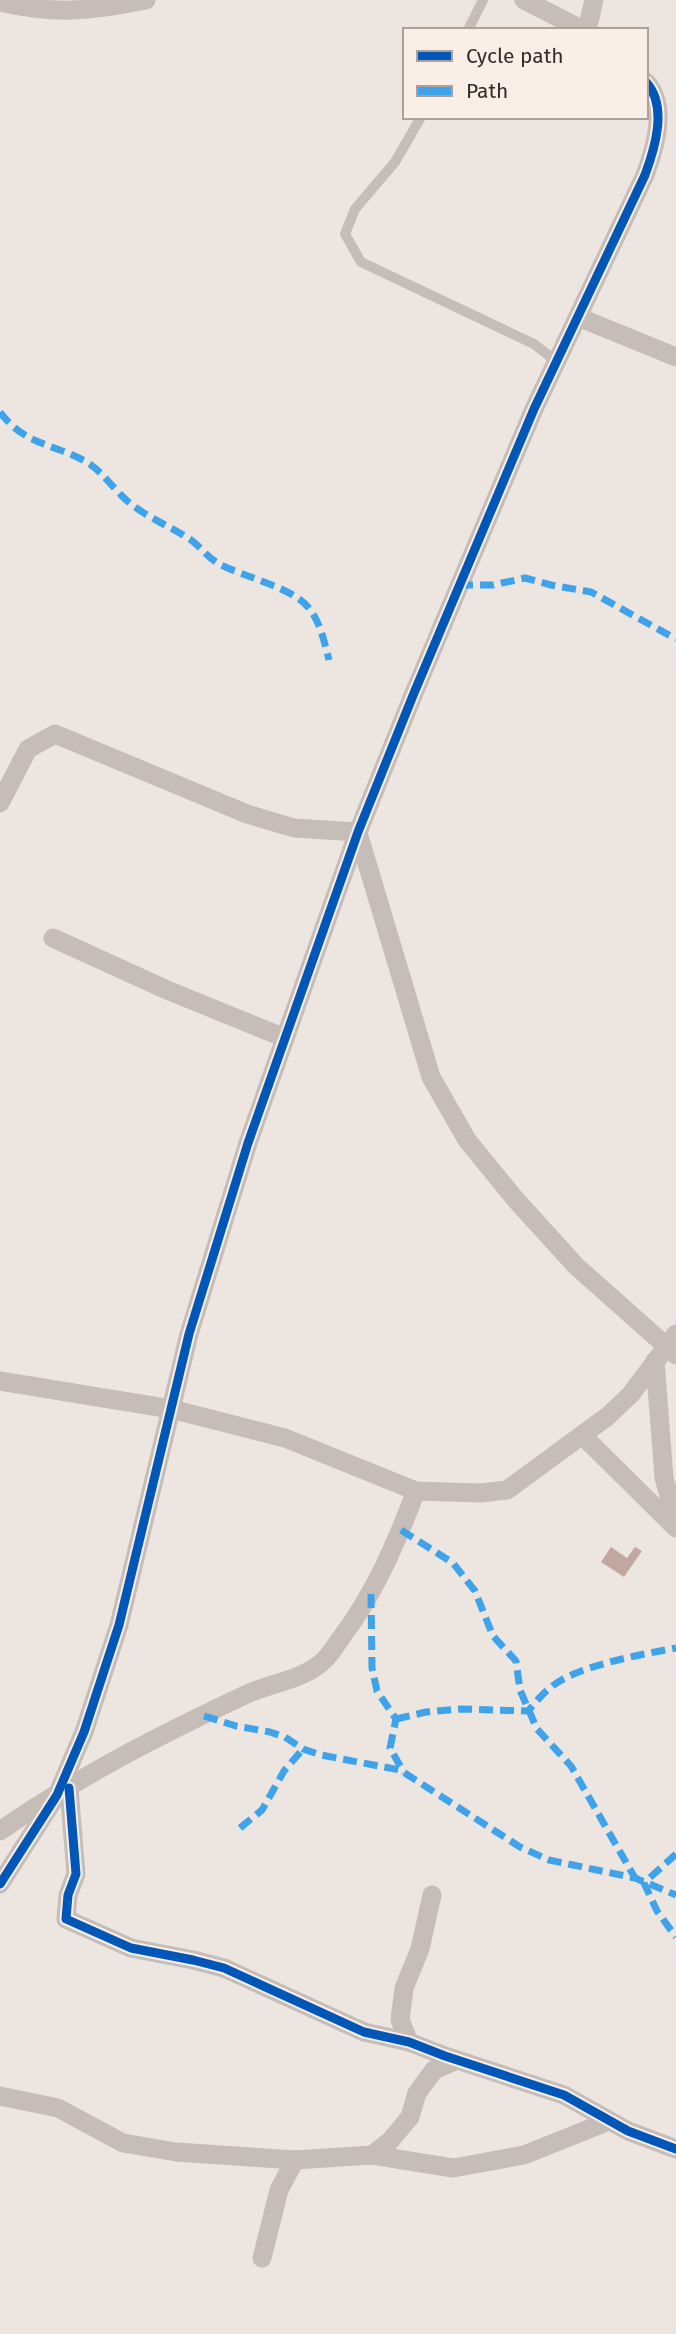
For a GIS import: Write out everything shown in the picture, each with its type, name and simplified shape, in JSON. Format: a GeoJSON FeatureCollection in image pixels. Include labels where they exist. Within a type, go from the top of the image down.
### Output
{"type":"FeatureCollection","features":[{"type":"Feature","properties":{"kind":"street"},"geometry":{"type":"LineString","coordinates":[[0,2],[35,10],[96,10],[146,0]]}},
{"type":"Feature","properties":{"kind":"street"},"geometry":{"type":"LineString","coordinates":[[524,0],[581,28]]}},
{"type":"Feature","properties":{"kind":"street"},"geometry":{"type":"LineString","coordinates":[[586,28],[594,0]]}},
{"type":"Feature","properties":{"kind":"street"},"geometry":{"type":"LineString","coordinates":[[0,1884],[63,1792],[119,1625],[188,1334],[248,1143],[358,832],[459,584],[556,362],[652,155],[658,119],[653,90],[648,84]]}},
{"type":"Feature","properties":{"kind":"street"},"geometry":{"type":"LineString","coordinates":[[578,317],[676,357]]}},
{"type":"Feature","properties":{"kind":"street"},"geometry":{"type":"LineString","coordinates":[[0,803],[28,749],[55,734],[247,814],[293,828],[358,832]]}},
{"type":"Feature","properties":{"kind":"street"},"geometry":{"type":"LineString","coordinates":[[358,832],[431,1077],[449,1111],[467,1140],[516,1200],[576,1266],[669,1349]]}},
{"type":"Feature","properties":{"kind":"street"},"geometry":{"type":"LineString","coordinates":[[53,938],[167,990],[285,1038]]}},
{"type":"Feature","properties":{"kind":"street"},"geometry":{"type":"LineString","coordinates":[[0,1381],[171,1409],[285,1438],[416,1491],[480,1493],[508,1490],[583,1436],[631,1394],[669,1349]]}},
{"type":"Feature","properties":{"kind":"street"},"geometry":{"type":"LineString","coordinates":[[669,1349],[664,1478],[676,1520]]}},
{"type":"Feature","properties":{"kind":"street"},"geometry":{"type":"LineString","coordinates":[[583,1436],[676,1528]]}},
{"type":"Feature","properties":{"kind":"street"},"geometry":{"type":"LineString","coordinates":[[0,1831],[158,1737],[248,1693],[322,1663],[371,1594],[401,1531],[416,1491]]}},
{"type":"Feature","properties":{"kind":"street"},"geometry":{"type":"LineString","coordinates":[[63,1792],[76,1874],[68,1895],[66,1919],[131,1948],[224,1968],[364,2032],[410,2042],[564,2095],[628,2131],[676,2149]]}},
{"type":"Feature","properties":{"kind":"street"},"geometry":{"type":"LineString","coordinates":[[410,2042],[400,2021],[404,1988],[420,1949],[432,1895]]}},
{"type":"Feature","properties":{"kind":"street"},"geometry":{"type":"LineString","coordinates":[[372,2155],[390,2141],[410,2117],[417,2093],[434,2070],[457,2060]]}},
{"type":"Feature","properties":{"kind":"street"},"geometry":{"type":"LineString","coordinates":[[0,2096],[8,2100],[36,2102],[58,2108],[122,2143],[176,2152],[295,2160],[372,2155],[453,2168],[524,2155],[609,2121]]}},
{"type":"Feature","properties":{"kind":"street"},"geometry":{"type":"LineString","coordinates":[[262,2258],[279,2190],[295,2160]]}},
{"type":"Feature","properties":{"kind":"lane"},"geometry":{"type":"LineString","coordinates":[[469,28],[483,0]]}},
{"type":"Feature","properties":{"kind":"lane"},"geometry":{"type":"LineString","coordinates":[[420,119],[395,162],[355,209],[345,234],[360,262],[534,344],[556,362]]}},
{"type":"Feature","properties":{"kind":"building"},"geometry":{"type":"Polygon","coordinates":[[[611,1547],[627,1558],[635,1547],[642,1551],[624,1577],[601,1562],[611,1547]]]}},
{"type":"Feature","properties":{"kind":"marked path"},"geometry":{"type":"LineString","coordinates":[[0,412],[9,423],[28,437],[87,462],[128,502],[192,541],[216,562],[279,588],[300,600],[315,618],[329,660]]}},
{"type":"Feature","properties":{"kind":"marked path"},"geometry":{"type":"LineString","coordinates":[[459,585],[493,585],[525,578],[591,592],[676,639]]}},
{"type":"Feature","properties":{"kind":"marked path"},"geometry":{"type":"LineString","coordinates":[[401,1530],[453,1563],[475,1591],[493,1636],[516,1661],[520,1690],[537,1729],[571,1766],[635,1878]]}},
{"type":"Feature","properties":{"kind":"marked path"},"geometry":{"type":"LineString","coordinates":[[371,1594],[372,1668],[377,1691],[396,1719],[390,1748],[404,1773]]}},
{"type":"Feature","properties":{"kind":"marked path"},"geometry":{"type":"LineString","coordinates":[[396,1719],[426,1712],[460,1709],[528,1711],[551,1687],[576,1673],[610,1662],[676,1648]]}},
{"type":"Feature","properties":{"kind":"marked path"},"geometry":{"type":"LineString","coordinates":[[204,1716],[236,1726],[270,1732],[321,1755],[400,1770],[520,1847],[549,1860],[635,1878],[676,1895]]}},
{"type":"Feature","properties":{"kind":"marked path"},"geometry":{"type":"LineString","coordinates":[[240,1828],[262,1810],[284,1771],[303,1749]]}},
{"type":"Feature","properties":{"kind":"marked path"},"geometry":{"type":"LineString","coordinates":[[676,1854],[644,1883],[657,1911],[676,1937]]}},
{"type":"Feature","properties":{"kind":"cycle path"},"geometry":{"type":"LineString","coordinates":[[0,1884],[57,1795],[84,1732],[119,1625],[189,1334],[248,1143],[358,832],[534,409],[645,175],[658,127],[657,103],[648,85]]}},
{"type":"Feature","properties":{"kind":"cycle path"},"geometry":{"type":"LineString","coordinates":[[69,1788],[76,1874],[68,1895],[66,1919],[131,1948],[224,1968],[364,2032],[409,2042],[564,2095],[628,2131],[676,2149]]}}]}
